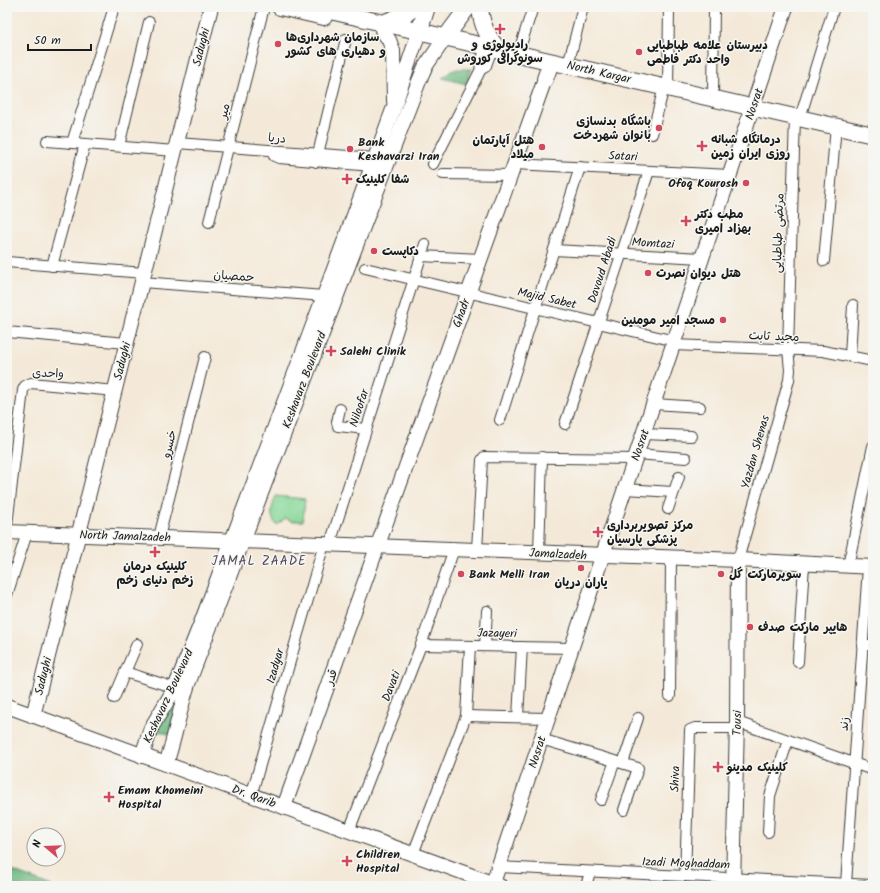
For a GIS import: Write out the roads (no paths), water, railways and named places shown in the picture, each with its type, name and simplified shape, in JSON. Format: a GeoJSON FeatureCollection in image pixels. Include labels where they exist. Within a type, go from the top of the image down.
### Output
{"type":"FeatureCollection","features":[{"type":"Feature","properties":{"kind":"main road","name":"Sadughi"},"geometry":{"type":"LineString","coordinates":[[33,716],[211,7]]}},
{"type":"Feature","properties":{"kind":"main road"},"geometry":{"type":"LineString","coordinates":[[280,7],[382,27],[406,14],[415,7]]}},
{"type":"Feature","properties":{"kind":"main road"},"geometry":{"type":"LineString","coordinates":[[313,7],[382,27],[389,40],[392,51],[394,107]]}},
{"type":"Feature","properties":{"kind":"main road","name":"Keshavarz Boulevard"},"geometry":{"type":"LineString","coordinates":[[166,764],[174,741],[182,702],[237,540],[324,296],[394,107],[427,7]]}},
{"type":"Feature","properties":{"kind":"main road","name":"Keshavarz Boulevard"},"geometry":{"type":"LineString","coordinates":[[142,756],[153,723],[175,688],[198,629],[237,540],[425,67],[468,7]]}},
{"type":"Feature","properties":{"kind":"main road"},"geometry":{"type":"LineString","coordinates":[[480,7],[487,36],[494,49],[483,65]]}},
{"type":"Feature","properties":{"kind":"main road","name":"Nosrat"},"geometry":{"type":"LineString","coordinates":[[495,885],[499,867],[541,739],[786,7]]}},
{"type":"Feature","properties":{"kind":"main road","name":"North Kargar"},"geometry":{"type":"LineString","coordinates":[[382,27],[419,35],[445,38],[713,98],[751,114],[797,118],[873,135]]}},
{"type":"Feature","properties":{"kind":"main road"},"geometry":{"type":"LineString","coordinates":[[545,79],[551,62]]}},
{"type":"Feature","properties":{"kind":"main road","name":"Ghadr"},"geometry":{"type":"LineString","coordinates":[[378,546],[545,79]]}},
{"type":"Feature","properties":{"kind":"main road","name":"North Jamalzadeh"},"geometry":{"type":"LineString","coordinates":[[7,532],[237,540]]}},
{"type":"Feature","properties":{"kind":"main road","name":"Jamalzadeh"},"geometry":{"type":"LineString","coordinates":[[237,540],[603,556],[738,560],[870,567]]}},
{"type":"Feature","properties":{"kind":"main road","name":"قدر"},"geometry":{"type":"LineString","coordinates":[[284,807],[378,546]]}},
{"type":"Feature","properties":{"kind":"main road","name":"Tousi"},"geometry":{"type":"LineString","coordinates":[[733,882],[737,725],[738,560]]}},
{"type":"Feature","properties":{"kind":"main road","name":"Dr. Qarib"},"geometry":{"type":"LineString","coordinates":[[7,706],[495,885]]}},
{"type":"Feature","properties":{"kind":"street"},"geometry":{"type":"LineString","coordinates":[[72,143],[114,7]]}},
{"type":"Feature","properties":{"kind":"street","name":"میر"},"geometry":{"type":"LineString","coordinates":[[209,222],[264,7]]}},
{"type":"Feature","properties":{"kind":"street"},"geometry":{"type":"LineString","coordinates":[[518,54],[533,7]]}},
{"type":"Feature","properties":{"kind":"street"},"geometry":{"type":"LineString","coordinates":[[568,66],[583,7]]}},
{"type":"Feature","properties":{"kind":"street"},"geometry":{"type":"LineString","coordinates":[[652,134],[666,88],[668,7]]}},
{"type":"Feature","properties":{"kind":"street"},"geometry":{"type":"LineString","coordinates":[[713,98],[714,7]]}},
{"type":"Feature","properties":{"kind":"street","name":"مرتضی طباطبایی"},"geometry":{"type":"LineString","coordinates":[[788,349],[797,118],[834,7]]}},
{"type":"Feature","properties":{"kind":"street"},"geometry":{"type":"LineString","coordinates":[[119,146],[149,22]]}},
{"type":"Feature","properties":{"kind":"street"},"geometry":{"type":"LineString","coordinates":[[317,158],[346,39]]}},
{"type":"Feature","properties":{"kind":"street"},"geometry":{"type":"LineString","coordinates":[[433,164],[483,65]]}},
{"type":"Feature","properties":{"kind":"street"},"geometry":{"type":"LineString","coordinates":[[824,261],[836,126]]}},
{"type":"Feature","properties":{"kind":"street","name":"دریا"},"geometry":{"type":"LineString","coordinates":[[47,141],[119,146],[228,147],[272,150],[317,158],[373,162]]}},
{"type":"Feature","properties":{"kind":"street"},"geometry":{"type":"LineString","coordinates":[[52,266],[85,144]]}},
{"type":"Feature","properties":{"kind":"street"},"geometry":{"type":"LineString","coordinates":[[500,420],[580,167]]}},
{"type":"Feature","properties":{"kind":"street","name":"Satari"},"geometry":{"type":"LineString","coordinates":[[443,174],[512,169],[580,167],[730,175]]}},
{"type":"Feature","properties":{"kind":"street","name":"Davoud Abadi"},"geometry":{"type":"LineString","coordinates":[[565,424],[649,171]]}},
{"type":"Feature","properties":{"kind":"street","name":"Niloofar"},"geometry":{"type":"LineString","coordinates":[[327,544],[366,429],[425,244]]}},
{"type":"Feature","properties":{"kind":"street","name":"Momtazi"},"geometry":{"type":"LineString","coordinates":[[554,250],[702,258]]}},
{"type":"Feature","properties":{"kind":"street"},"geometry":{"type":"LineString","coordinates":[[421,256],[480,258]]}},
{"type":"Feature","properties":{"kind":"street","name":"حمصیان"},"geometry":{"type":"LineString","coordinates":[[7,262],[324,296]]}},
{"type":"Feature","properties":{"kind":"street","name":"Majid Sabet"},"geometry":{"type":"LineString","coordinates":[[365,268],[598,323],[674,343]]}},
{"type":"Feature","properties":{"kind":"street"},"geometry":{"type":"LineString","coordinates":[[850,356],[853,305]]}},
{"type":"Feature","properties":{"kind":"street"},"geometry":{"type":"LineString","coordinates":[[7,332],[126,343]]}},
{"type":"Feature","properties":{"kind":"street","name":"مجید ثابت"},"geometry":{"type":"LineString","coordinates":[[674,343],[824,351],[873,361]]}},
{"type":"Feature","properties":{"kind":"street","name":"Yazdan Shenas"},"geometry":{"type":"LineString","coordinates":[[738,560],[789,380],[790,370],[788,349]]}},
{"type":"Feature","properties":{"kind":"street","name":"خسرو"},"geometry":{"type":"LineString","coordinates":[[159,537],[205,357]]}},
{"type":"Feature","properties":{"kind":"street","name":"واحدی"},"geometry":{"type":"LineString","coordinates":[[7,525],[23,390],[25,386],[29,383],[33,383],[114,391]]}},
{"type":"Feature","properties":{"kind":"street"},"geometry":{"type":"LineString","coordinates":[[654,404],[700,407]]}},
{"type":"Feature","properties":{"kind":"street"},"geometry":{"type":"LineString","coordinates":[[340,408],[337,422],[338,426],[366,429]]}},
{"type":"Feature","properties":{"kind":"street"},"geometry":{"type":"LineString","coordinates":[[644,434],[691,436]]}},
{"type":"Feature","properties":{"kind":"street"},"geometry":{"type":"LineString","coordinates":[[848,566],[873,446]]}},
{"type":"Feature","properties":{"kind":"street"},"geometry":{"type":"LineString","coordinates":[[477,550],[482,460],[487,456],[542,458],[686,458]]}},
{"type":"Feature","properties":{"kind":"street"},"geometry":{"type":"LineString","coordinates":[[539,553],[542,458]]}},
{"type":"Feature","properties":{"kind":"street"},"geometry":{"type":"LineString","coordinates":[[668,509],[678,477]]}},
{"type":"Feature","properties":{"kind":"street"},"geometry":{"type":"LineString","coordinates":[[625,489],[673,492]]}},
{"type":"Feature","properties":{"kind":"street"},"geometry":{"type":"LineString","coordinates":[[7,595],[27,533]]}},
{"type":"Feature","properties":{"kind":"street","name":"Izadyar"},"geometry":{"type":"LineString","coordinates":[[251,796],[327,544]]}},
{"type":"Feature","properties":{"kind":"street","name":"Davati"},"geometry":{"type":"LineString","coordinates":[[349,831],[421,644],[454,549]]}},
{"type":"Feature","properties":{"kind":"street"},"geometry":{"type":"LineString","coordinates":[[670,696],[671,558]]}},
{"type":"Feature","properties":{"kind":"street"},"geometry":{"type":"LineString","coordinates":[[798,662],[804,564]]}},
{"type":"Feature","properties":{"kind":"street","name":"زند"},"geometry":{"type":"LineString","coordinates":[[846,884],[862,645],[870,567]]}},
{"type":"Feature","properties":{"kind":"street"},"geometry":{"type":"LineString","coordinates":[[486,646],[487,611]]}},
{"type":"Feature","properties":{"kind":"street"},"geometry":{"type":"LineString","coordinates":[[114,698],[137,644]]}},
{"type":"Feature","properties":{"kind":"street","name":"Jazayeri"},"geometry":{"type":"LineString","coordinates":[[421,644],[572,648]]}},
{"type":"Feature","properties":{"kind":"street"},"geometry":{"type":"LineString","coordinates":[[862,645],[873,645]]}},
{"type":"Feature","properties":{"kind":"street"},"geometry":{"type":"LineString","coordinates":[[413,854],[466,716],[470,646]]}},
{"type":"Feature","properties":{"kind":"street"},"geometry":{"type":"LineString","coordinates":[[518,717],[522,647]]}},
{"type":"Feature","properties":{"kind":"street"},"geometry":{"type":"LineString","coordinates":[[125,672],[175,688]]}},
{"type":"Feature","properties":{"kind":"street"},"geometry":{"type":"LineString","coordinates":[[466,716],[548,718]]}},
{"type":"Feature","properties":{"kind":"street"},"geometry":{"type":"LineString","coordinates":[[601,800],[638,718]]}},
{"type":"Feature","properties":{"kind":"street"},"geometry":{"type":"LineString","coordinates":[[737,725],[788,740],[873,770]]}},
{"type":"Feature","properties":{"kind":"street","name":"Shiva"},"geometry":{"type":"LineString","coordinates":[[685,876],[690,730],[695,728],[737,725]]}},
{"type":"Feature","properties":{"kind":"street"},"geometry":{"type":"LineString","coordinates":[[541,739],[638,768],[624,810]]}},
{"type":"Feature","properties":{"kind":"street"},"geometry":{"type":"LineString","coordinates":[[768,832],[770,796],[788,740]]}},
{"type":"Feature","properties":{"kind":"street","name":"Izadi Moghaddam"},"geometry":{"type":"LineString","coordinates":[[499,867],[670,875],[733,882],[873,885]]}},
{"type":"Feature","properties":{"kind":"street"},"geometry":{"type":"LineString","coordinates":[[586,886],[590,872]]}},
{"type":"Feature","properties":{"kind":"street"},"geometry":{"type":"LineString","coordinates":[[667,886],[670,875]]}},
{"type":"Feature","properties":{"kind":"place","name":"رادیولوژی و سونوگرافی کوروش"},"geometry":{"type":"Point","coordinates":[500,29]}},
{"type":"Feature","properties":{"kind":"place","name":"سازمان شهرداری‌ها و دهیاری‌ های کشور"},"geometry":{"type":"Point","coordinates":[278,44]}},
{"type":"Feature","properties":{"kind":"place","name":"دبیرستان علامه طباطبایی واحد دکتر فاطمی"},"geometry":{"type":"Point","coordinates":[639,52]}},
{"type":"Feature","properties":{"kind":"place","name":"باشگاه بدنسازی بانوان شهردخت"},"geometry":{"type":"Point","coordinates":[659,128]}},
{"type":"Feature","properties":{"kind":"place","name":"درمانگاه شبانه روزی ایران زمین"},"geometry":{"type":"Point","coordinates":[702,146]}},
{"type":"Feature","properties":{"kind":"place","name":"هتل آپارتمان میلاد"},"geometry":{"type":"Point","coordinates":[542,147]}},
{"type":"Feature","properties":{"kind":"place","name":"Bank Keshavarzi Iran"},"geometry":{"type":"Point","coordinates":[350,149]}},
{"type":"Feature","properties":{"kind":"place","name":"شفا کلینیک"},"geometry":{"type":"Point","coordinates":[347,179]}},
{"type":"Feature","properties":{"kind":"place","name":"Ofoq Kourosh"},"geometry":{"type":"Point","coordinates":[746,183]}},
{"type":"Feature","properties":{"kind":"place","name":"مطب دکتر بهزاد امیری"},"geometry":{"type":"Point","coordinates":[686,221]}},
{"type":"Feature","properties":{"kind":"place","name":"دکاپست"},"geometry":{"type":"Point","coordinates":[374,251]}},
{"type":"Feature","properties":{"kind":"place","name":"هتل دیوان نصرت"},"geometry":{"type":"Point","coordinates":[648,273]}},
{"type":"Feature","properties":{"kind":"place","name":"مسجد امیر مومنین"},"geometry":{"type":"Point","coordinates":[723,320]}},
{"type":"Feature","properties":{"kind":"place","name":"Salehi Clinik"},"geometry":{"type":"Point","coordinates":[331,351]}},
{"type":"Feature","properties":{"kind":"place","name":"مرکز تصویربرداری پزشکی پارسیان"},"geometry":{"type":"Point","coordinates":[598,532]}},
{"type":"Feature","properties":{"kind":"place","name":"کلینیک درمان زخم دنیای زخم"},"geometry":{"type":"Point","coordinates":[155,552]}},
{"type":"Feature","properties":{"kind":"place","name":"یاران دریان"},"geometry":{"type":"Point","coordinates":[581,568]}},
{"type":"Feature","properties":{"kind":"place","name":"Bank Melli Iran"},"geometry":{"type":"Point","coordinates":[461,574]}},
{"type":"Feature","properties":{"kind":"place","name":"سوپرمارکت گل"},"geometry":{"type":"Point","coordinates":[721,574]}},
{"type":"Feature","properties":{"kind":"place","name":"هايپر ماركت صدف"},"geometry":{"type":"Point","coordinates":[750,627]}},
{"type":"Feature","properties":{"kind":"place","name":"کلینیک مدینو"},"geometry":{"type":"Point","coordinates":[718,767]}},
{"type":"Feature","properties":{"kind":"place","name":"Emam Khomeini Hospital"},"geometry":{"type":"Point","coordinates":[109,797]}},
{"type":"Feature","properties":{"kind":"place","name":"Children Hospital"},"geometry":{"type":"Point","coordinates":[347,861]}},
{"type":"Feature","properties":{"kind":"district","name":"JAMAL ZAADE"},"geometry":{"type":"Point","coordinates":[259,560]}}]}
